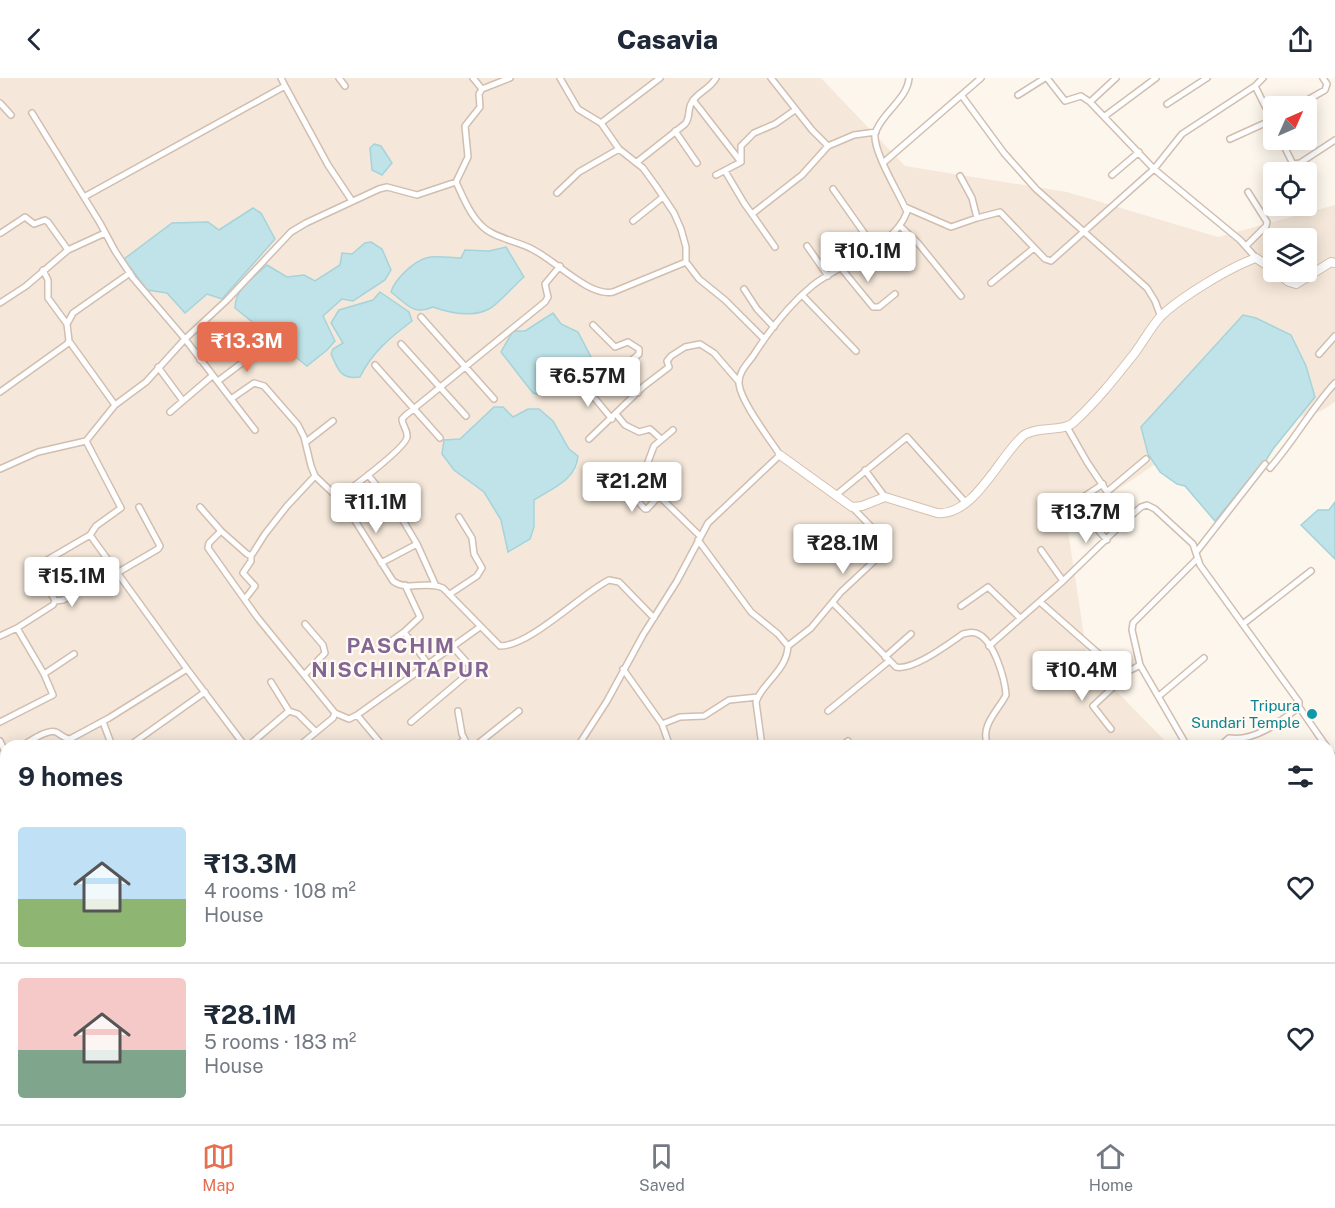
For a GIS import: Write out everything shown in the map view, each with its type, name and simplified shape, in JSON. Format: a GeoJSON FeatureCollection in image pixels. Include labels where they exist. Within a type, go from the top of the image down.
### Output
{"type":"FeatureCollection","features":[{"type":"Feature","properties":{"kind":"main road"},"geometry":{"type":"LineString","coordinates":[[780,455],[852,507],[862,506],[885,497],[930,512],[945,514],[956,511],[967,503],[1024,435],[1030,431],[1067,427],[1102,394],[1161,317],[1217,277],[1256,258],[1263,263]]}},
{"type":"Feature","properties":{"kind":"main road"},"geometry":{"type":"LineString","coordinates":[[1317,271],[1334,260]]}},
{"type":"Feature","properties":{"kind":"street"},"geometry":{"type":"LineString","coordinates":[[280,78],[328,165],[352,201]]}},
{"type":"Feature","properties":{"kind":"street"},"geometry":{"type":"LineString","coordinates":[[339,78],[345,86]]}},
{"type":"Feature","properties":{"kind":"street"},"geometry":{"type":"LineString","coordinates":[[473,78],[482,88]]}},
{"type":"Feature","properties":{"kind":"street"},"geometry":{"type":"LineString","coordinates":[[482,88],[510,78]]}},
{"type":"Feature","properties":{"kind":"street"},"geometry":{"type":"LineString","coordinates":[[560,78],[578,110],[601,123],[619,149],[637,162],[663,196],[681,229],[686,247],[686,262],[699,279],[725,300],[764,339]]}},
{"type":"Feature","properties":{"kind":"street"},"geometry":{"type":"LineString","coordinates":[[601,123],[660,78]]}},
{"type":"Feature","properties":{"kind":"street"},"geometry":{"type":"LineString","coordinates":[[771,78],[819,139],[828,146]]}},
{"type":"Feature","properties":{"kind":"street"},"geometry":{"type":"LineString","coordinates":[[739,382],[740,375],[764,339],[802,295],[874,247],[900,226],[907,212],[877,150],[876,132],[880,123],[908,86],[909,78]]}},
{"type":"Feature","properties":{"kind":"street"},"geometry":{"type":"LineString","coordinates":[[883,164],[981,78]]}},
{"type":"Feature","properties":{"kind":"street"},"geometry":{"type":"LineString","coordinates":[[1018,95],[1046,78],[1065,101],[1082,96],[1105,116],[1154,169],[1246,246],[1256,258]]}},
{"type":"Feature","properties":{"kind":"street"},"geometry":{"type":"LineString","coordinates":[[1090,102],[1116,78]]}},
{"type":"Feature","properties":{"kind":"street"},"geometry":{"type":"LineString","coordinates":[[1105,116],[1156,78]]}},
{"type":"Feature","properties":{"kind":"street"},"geometry":{"type":"LineString","coordinates":[[1167,104],[1207,78]]}},
{"type":"Feature","properties":{"kind":"street"},"geometry":{"type":"LineString","coordinates":[[905,207],[951,227],[1000,212],[1045,259],[1051,261],[1154,169],[1182,134],[1255,86],[1263,78]]}},
{"type":"Feature","properties":{"kind":"street"},"geometry":{"type":"LineString","coordinates":[[1314,96],[1325,90],[1326,84],[1323,78]]}},
{"type":"Feature","properties":{"kind":"street"},"geometry":{"type":"LineString","coordinates":[[637,162],[688,121],[693,100],[712,80]]}},
{"type":"Feature","properties":{"kind":"street"},"geometry":{"type":"LineString","coordinates":[[84,197],[285,86]]}},
{"type":"Feature","properties":{"kind":"street"},"geometry":{"type":"LineString","coordinates":[[1255,86],[1263,102]]}},
{"type":"Feature","properties":{"kind":"street"},"geometry":{"type":"LineString","coordinates":[[0,470],[38,452],[86,441],[115,405],[136,391],[291,232],[352,201],[387,187],[417,195],[456,182],[468,157],[465,126],[480,107],[482,88]]}},
{"type":"Feature","properties":{"kind":"street"},"geometry":{"type":"LineString","coordinates":[[962,96],[1004,153],[1036,189],[1147,288],[1161,317]]}},
{"type":"Feature","properties":{"kind":"street"},"geometry":{"type":"LineString","coordinates":[[693,100],[741,162]]}},
{"type":"Feature","properties":{"kind":"street"},"geometry":{"type":"LineString","coordinates":[[0,103],[10,115]]}},
{"type":"Feature","properties":{"kind":"street"},"geometry":{"type":"LineString","coordinates":[[741,162],[741,146],[748,138],[795,110]]}},
{"type":"Feature","properties":{"kind":"street"},"geometry":{"type":"LineString","coordinates":[[32,113],[130,273],[185,339],[255,430]]}},
{"type":"Feature","properties":{"kind":"street"},"geometry":{"type":"LineString","coordinates":[[1230,139],[1263,125]]}},
{"type":"Feature","properties":{"kind":"street"},"geometry":{"type":"LineString","coordinates":[[675,131],[697,163]]}},
{"type":"Feature","properties":{"kind":"street"},"geometry":{"type":"LineString","coordinates":[[752,214],[802,176],[828,146],[854,135],[876,132]]}},
{"type":"Feature","properties":{"kind":"street"},"geometry":{"type":"LineString","coordinates":[[1286,150],[1293,164],[1300,163],[1335,140]]}},
{"type":"Feature","properties":{"kind":"street"},"geometry":{"type":"LineString","coordinates":[[556,194],[573,177],[619,149]]}},
{"type":"Feature","properties":{"kind":"street"},"geometry":{"type":"LineString","coordinates":[[1112,175],[1139,152]]}},
{"type":"Feature","properties":{"kind":"street"},"geometry":{"type":"LineString","coordinates":[[716,176],[741,162]]}},
{"type":"Feature","properties":{"kind":"street"},"geometry":{"type":"LineString","coordinates":[[725,171],[775,247]]}},
{"type":"Feature","properties":{"kind":"street"},"geometry":{"type":"LineString","coordinates":[[960,176],[972,198],[977,218]]}},
{"type":"Feature","properties":{"kind":"street"},"geometry":{"type":"LineString","coordinates":[[456,182],[483,228],[533,249],[560,266],[582,285],[608,293],[686,262]]}},
{"type":"Feature","properties":{"kind":"street"},"geometry":{"type":"LineString","coordinates":[[833,189],[874,247]]}},
{"type":"Feature","properties":{"kind":"street"},"geometry":{"type":"LineString","coordinates":[[1246,246],[1266,226],[1267,222],[1248,192]]}},
{"type":"Feature","properties":{"kind":"street"},"geometry":{"type":"LineString","coordinates":[[633,221],[663,196]]}},
{"type":"Feature","properties":{"kind":"street"},"geometry":{"type":"LineString","coordinates":[[1,232],[25,217],[34,224],[45,220],[68,250]]}},
{"type":"Feature","properties":{"kind":"street"},"geometry":{"type":"LineString","coordinates":[[900,226],[918,243],[961,297]]}},
{"type":"Feature","properties":{"kind":"street"},"geometry":{"type":"LineString","coordinates":[[0,303],[26,286],[68,250],[105,233]]}},
{"type":"Feature","properties":{"kind":"street"},"geometry":{"type":"LineString","coordinates":[[807,246],[828,276]]}},
{"type":"Feature","properties":{"kind":"street"},"geometry":{"type":"LineString","coordinates":[[991,284],[1034,248]]}},
{"type":"Feature","properties":{"kind":"street"},"geometry":{"type":"LineString","coordinates":[[338,498],[406,441],[407,433],[402,419],[465,365],[545,302],[548,297],[545,284],[560,266]]}},
{"type":"Feature","properties":{"kind":"street"},"geometry":{"type":"LineString","coordinates":[[841,268],[868,302],[876,308],[895,294]]}},
{"type":"Feature","properties":{"kind":"street"},"geometry":{"type":"LineString","coordinates":[[43,270],[48,280],[48,298],[67,324],[69,341],[115,405]]}},
{"type":"Feature","properties":{"kind":"street"},"geometry":{"type":"LineString","coordinates":[[67,324],[73,313],[130,273]]}},
{"type":"Feature","properties":{"kind":"street"},"geometry":{"type":"LineString","coordinates":[[744,290],[757,309],[774,327]]}},
{"type":"Feature","properties":{"kind":"street"},"geometry":{"type":"LineString","coordinates":[[802,295],[856,351]]}},
{"type":"Feature","properties":{"kind":"street"},"geometry":{"type":"LineString","coordinates":[[421,317],[494,399]]}},
{"type":"Feature","properties":{"kind":"street"},"geometry":{"type":"LineString","coordinates":[[592,325],[615,347],[628,342],[639,349],[639,354],[624,367],[638,393]]}},
{"type":"Feature","properties":{"kind":"street"},"geometry":{"type":"LineString","coordinates":[[200,360],[245,327]]}},
{"type":"Feature","properties":{"kind":"street"},"geometry":{"type":"LineString","coordinates":[[1319,354],[1335,336]]}},
{"type":"Feature","properties":{"kind":"street"},"geometry":{"type":"LineString","coordinates":[[0,392],[69,341]]}},
{"type":"Feature","properties":{"kind":"street"},"geometry":{"type":"LineString","coordinates":[[583,740],[677,581],[699,538],[717,513],[780,455],[746,401],[739,382],[714,353],[704,345],[696,343],[671,356],[667,361],[669,367],[652,379],[590,439]]}},
{"type":"Feature","properties":{"kind":"street"},"geometry":{"type":"LineString","coordinates":[[401,344],[466,416]]}},
{"type":"Feature","properties":{"kind":"street"},"geometry":{"type":"LineString","coordinates":[[218,381],[262,347]]}},
{"type":"Feature","properties":{"kind":"street"},"geometry":{"type":"LineString","coordinates":[[375,365],[440,438]]}},
{"type":"Feature","properties":{"kind":"street"},"geometry":{"type":"LineString","coordinates":[[158,367],[183,401]]}},
{"type":"Feature","properties":{"kind":"street"},"geometry":{"type":"LineString","coordinates":[[170,412],[212,376]]}},
{"type":"Feature","properties":{"kind":"street"},"geometry":{"type":"LineString","coordinates":[[231,399],[254,383],[264,386],[298,424],[306,442],[310,466],[315,476],[338,498],[354,519],[393,580],[399,585],[435,584]]}},
{"type":"Feature","properties":{"kind":"street"},"geometry":{"type":"LineString","coordinates":[[582,383],[625,425],[639,432],[650,429],[661,440]]}},
{"type":"Feature","properties":{"kind":"street"},"geometry":{"type":"LineString","coordinates":[[1197,551],[1268,466],[1288,448],[1303,423],[1335,383]]}},
{"type":"Feature","properties":{"kind":"street"},"geometry":{"type":"LineString","coordinates":[[306,442],[333,421]]}},
{"type":"Feature","properties":{"kind":"street"},"geometry":{"type":"LineString","coordinates":[[1067,427],[1087,462],[1126,520]]}},
{"type":"Feature","properties":{"kind":"street"},"geometry":{"type":"LineString","coordinates":[[673,430],[654,446],[645,466],[653,488],[699,538],[752,612],[778,634],[788,646],[788,657],[756,702],[761,740]]}},
{"type":"Feature","properties":{"kind":"street"},"geometry":{"type":"LineString","coordinates":[[836,495],[907,437],[967,503]]}},
{"type":"Feature","properties":{"kind":"street"},"geometry":{"type":"LineString","coordinates":[[55,601],[37,574],[37,566],[90,535],[91,530],[121,508],[86,441]]}},
{"type":"Feature","properties":{"kind":"street"},"geometry":{"type":"LineString","coordinates":[[1108,491],[1146,459]]}},
{"type":"Feature","properties":{"kind":"street"},"geometry":{"type":"LineString","coordinates":[[865,470],[885,497]]}},
{"type":"Feature","properties":{"kind":"street"},"geometry":{"type":"LineString","coordinates":[[597,487],[610,475],[615,474],[627,481],[639,503],[645,509],[659,496]]}},
{"type":"Feature","properties":{"kind":"street"},"geometry":{"type":"LineString","coordinates":[[368,475],[388,497],[417,544],[435,584],[450,594],[500,646],[508,646],[561,614],[609,580],[618,582],[654,618]]}},
{"type":"Feature","properties":{"kind":"street"},"geometry":{"type":"LineString","coordinates":[[244,599],[255,586],[243,573],[251,561],[251,556],[287,506],[315,476]]}},
{"type":"Feature","properties":{"kind":"street"},"geometry":{"type":"LineString","coordinates":[[1102,484],[1074,502],[1107,540]]}},
{"type":"Feature","properties":{"kind":"street"},"geometry":{"type":"LineString","coordinates":[[989,646],[1063,581],[1126,520],[1141,507],[1147,505],[1155,509],[1193,544],[1197,551],[1197,559],[1299,702],[1299,707],[1322,740]]}},
{"type":"Feature","properties":{"kind":"street"},"geometry":{"type":"LineString","coordinates":[[117,573],[160,546],[140,507]]}},
{"type":"Feature","properties":{"kind":"street"},"geometry":{"type":"LineString","coordinates":[[200,507],[221,531],[251,556]]}},
{"type":"Feature","properties":{"kind":"street"},"geometry":{"type":"LineString","coordinates":[[788,646],[812,628],[841,592],[887,549],[885,541],[852,507]]}},
{"type":"Feature","properties":{"kind":"street"},"geometry":{"type":"LineString","coordinates":[[450,594],[477,576],[482,568],[474,554],[472,538],[459,517]]}},
{"type":"Feature","properties":{"kind":"street"},"geometry":{"type":"LineString","coordinates":[[221,531],[209,543],[208,548],[244,599],[335,713],[349,719],[480,627]]}},
{"type":"Feature","properties":{"kind":"street"},"geometry":{"type":"LineString","coordinates":[[90,535],[187,669],[242,740]]}},
{"type":"Feature","properties":{"kind":"street"},"geometry":{"type":"LineString","coordinates":[[381,563],[417,544]]}},
{"type":"Feature","properties":{"kind":"street"},"geometry":{"type":"LineString","coordinates":[[1041,550],[1063,581]]}},
{"type":"Feature","properties":{"kind":"street"},"geometry":{"type":"LineString","coordinates":[[1184,740],[1140,665],[1132,630],[1133,623],[1197,559]]}},
{"type":"Feature","properties":{"kind":"street"},"geometry":{"type":"LineString","coordinates":[[1243,624],[1311,571]]}},
{"type":"Feature","properties":{"kind":"street"},"geometry":{"type":"LineString","coordinates":[[380,649],[420,617],[405,585]]}},
{"type":"Feature","properties":{"kind":"street"},"geometry":{"type":"LineString","coordinates":[[961,606],[988,587],[1020,618]]}},
{"type":"Feature","properties":{"kind":"street"},"geometry":{"type":"LineString","coordinates":[[0,636],[17,628],[53,605],[55,601],[63,600],[81,589]]}},
{"type":"Feature","properties":{"kind":"street"},"geometry":{"type":"LineString","coordinates":[[1040,602],[1122,672],[1128,672],[1140,665]]}},
{"type":"Feature","properties":{"kind":"street"},"geometry":{"type":"LineString","coordinates":[[833,603],[896,667],[906,667],[917,662],[963,634],[972,632],[979,634],[989,646],[1004,677],[1006,695],[990,718],[986,732],[987,740]]}},
{"type":"Feature","properties":{"kind":"street"},"geometry":{"type":"LineString","coordinates":[[305,624],[325,650],[323,657],[305,674]]}},
{"type":"Feature","properties":{"kind":"street"},"geometry":{"type":"LineString","coordinates":[[0,722],[52,697],[53,693],[17,628]]}},
{"type":"Feature","properties":{"kind":"street"},"geometry":{"type":"LineString","coordinates":[[404,632],[428,664]]}},
{"type":"Feature","properties":{"kind":"street"},"geometry":{"type":"LineString","coordinates":[[828,711],[887,659],[911,634]]}},
{"type":"Feature","properties":{"kind":"street"},"geometry":{"type":"LineString","coordinates":[[411,722],[469,673],[470,666],[453,647]]}},
{"type":"Feature","properties":{"kind":"street"},"geometry":{"type":"LineString","coordinates":[[44,674],[74,654]]}},
{"type":"Feature","properties":{"kind":"street"},"geometry":{"type":"LineString","coordinates":[[1159,696],[1204,658]]}},
{"type":"Feature","properties":{"kind":"street"},"geometry":{"type":"LineString","coordinates":[[34,740],[50,732],[70,739],[103,722],[187,669]]}},
{"type":"Feature","properties":{"kind":"street"},"geometry":{"type":"LineString","coordinates":[[623,669],[662,724],[668,740]]}},
{"type":"Feature","properties":{"kind":"street"},"geometry":{"type":"LineString","coordinates":[[1111,729],[1093,706],[1122,679],[1122,672]]}},
{"type":"Feature","properties":{"kind":"street"},"geometry":{"type":"LineString","coordinates":[[271,682],[289,711],[298,714],[316,732]]}},
{"type":"Feature","properties":{"kind":"street"},"geometry":{"type":"LineString","coordinates":[[137,740],[205,692]]}},
{"type":"Feature","properties":{"kind":"street"},"geometry":{"type":"LineString","coordinates":[[662,724],[680,717],[704,716],[729,700],[758,697]]}},
{"type":"Feature","properties":{"kind":"street"},"geometry":{"type":"LineString","coordinates":[[1240,740],[1274,725],[1299,707]]}},
{"type":"Feature","properties":{"kind":"street"},"geometry":{"type":"LineString","coordinates":[[254,740],[289,711]]}},
{"type":"Feature","properties":{"kind":"street"},"geometry":{"type":"LineString","coordinates":[[458,711],[465,740]]}},
{"type":"Feature","properties":{"kind":"street"},"geometry":{"type":"LineString","coordinates":[[483,740],[519,711]]}},
{"type":"Feature","properties":{"kind":"street"},"geometry":{"type":"LineString","coordinates":[[307,740],[333,718],[335,713]]}},
{"type":"Feature","properties":{"kind":"street"},"geometry":{"type":"LineString","coordinates":[[357,715],[378,740]]}},
{"type":"Feature","properties":{"kind":"street"},"geometry":{"type":"LineString","coordinates":[[103,722],[110,740]]}},
{"type":"Feature","properties":{"kind":"shaded area"},"geometry":{"type":"Polygon","coordinates":[[[0,78],[821,78],[905,166],[1067,192],[1218,237],[1295,216],[1317,216],[1317,210],[1335,205],[1335,402],[1321,411],[1164,458],[1067,524],[1088,662],[1164,740],[0,740],[0,78]]]}},
{"type":"Feature","properties":{"kind":"water"},"geometry":{"type":"Polygon","coordinates":[[[374,144],[381,146],[392,163],[382,175],[372,170],[370,148],[374,144]]]}},
{"type":"Feature","properties":{"kind":"water"},"geometry":{"type":"Polygon","coordinates":[[[253,208],[261,213],[275,239],[222,299],[207,294],[185,313],[167,293],[147,290],[124,259],[172,223],[208,222],[219,230],[253,208]]]}},
{"type":"Feature","properties":{"kind":"water"},"geometry":{"type":"Polygon","coordinates":[[[371,242],[382,249],[391,270],[385,280],[353,301],[342,299],[323,316],[335,341],[307,366],[235,308],[242,289],[267,265],[287,277],[304,275],[315,281],[340,265],[342,253],[352,254],[365,243],[371,242]]]}},
{"type":"Feature","properties":{"kind":"water"},"geometry":{"type":"Polygon","coordinates":[[[506,247],[524,277],[497,303],[482,312],[461,314],[433,307],[415,309],[391,292],[405,272],[426,258],[461,258],[465,250],[489,251],[506,247]]]}},
{"type":"Feature","properties":{"kind":"water"},"geometry":{"type":"Polygon","coordinates":[[[380,292],[409,312],[412,321],[389,339],[376,353],[360,377],[348,377],[341,372],[331,354],[333,349],[343,343],[331,323],[339,310],[373,300],[380,292]]]}},
{"type":"Feature","properties":{"kind":"water"},"geometry":{"type":"Polygon","coordinates":[[[553,313],[561,324],[578,332],[591,357],[571,379],[540,395],[533,393],[501,352],[513,331],[525,331],[553,313]]]}},
{"type":"Feature","properties":{"kind":"water"},"geometry":{"type":"Polygon","coordinates":[[[1243,315],[1256,318],[1291,335],[1306,366],[1315,397],[1273,449],[1262,467],[1255,472],[1215,521],[1185,486],[1177,484],[1160,472],[1148,454],[1141,427],[1243,315]]]}},
{"type":"Feature","properties":{"kind":"water"},"geometry":{"type":"Polygon","coordinates":[[[494,407],[503,407],[513,417],[528,409],[539,409],[553,421],[569,449],[578,456],[573,471],[568,477],[534,500],[534,527],[530,539],[508,552],[501,520],[484,492],[454,470],[442,454],[444,440],[460,439],[494,407]]]}},
{"type":"Feature","properties":{"kind":"water"},"geometry":{"type":"Polygon","coordinates":[[[1335,502],[1335,559],[1301,525],[1318,510],[1329,510],[1335,502]]]}},
{"type":"Feature","properties":{"kind":"place","name":"Tripura Sundari Temple"},"geometry":{"type":"Point","coordinates":[1312,714]}},
{"type":"Feature","properties":{"kind":"district","name":"PASCHIM NISCHINTAPUR"},"geometry":{"type":"Point","coordinates":[401,657]}}]}
